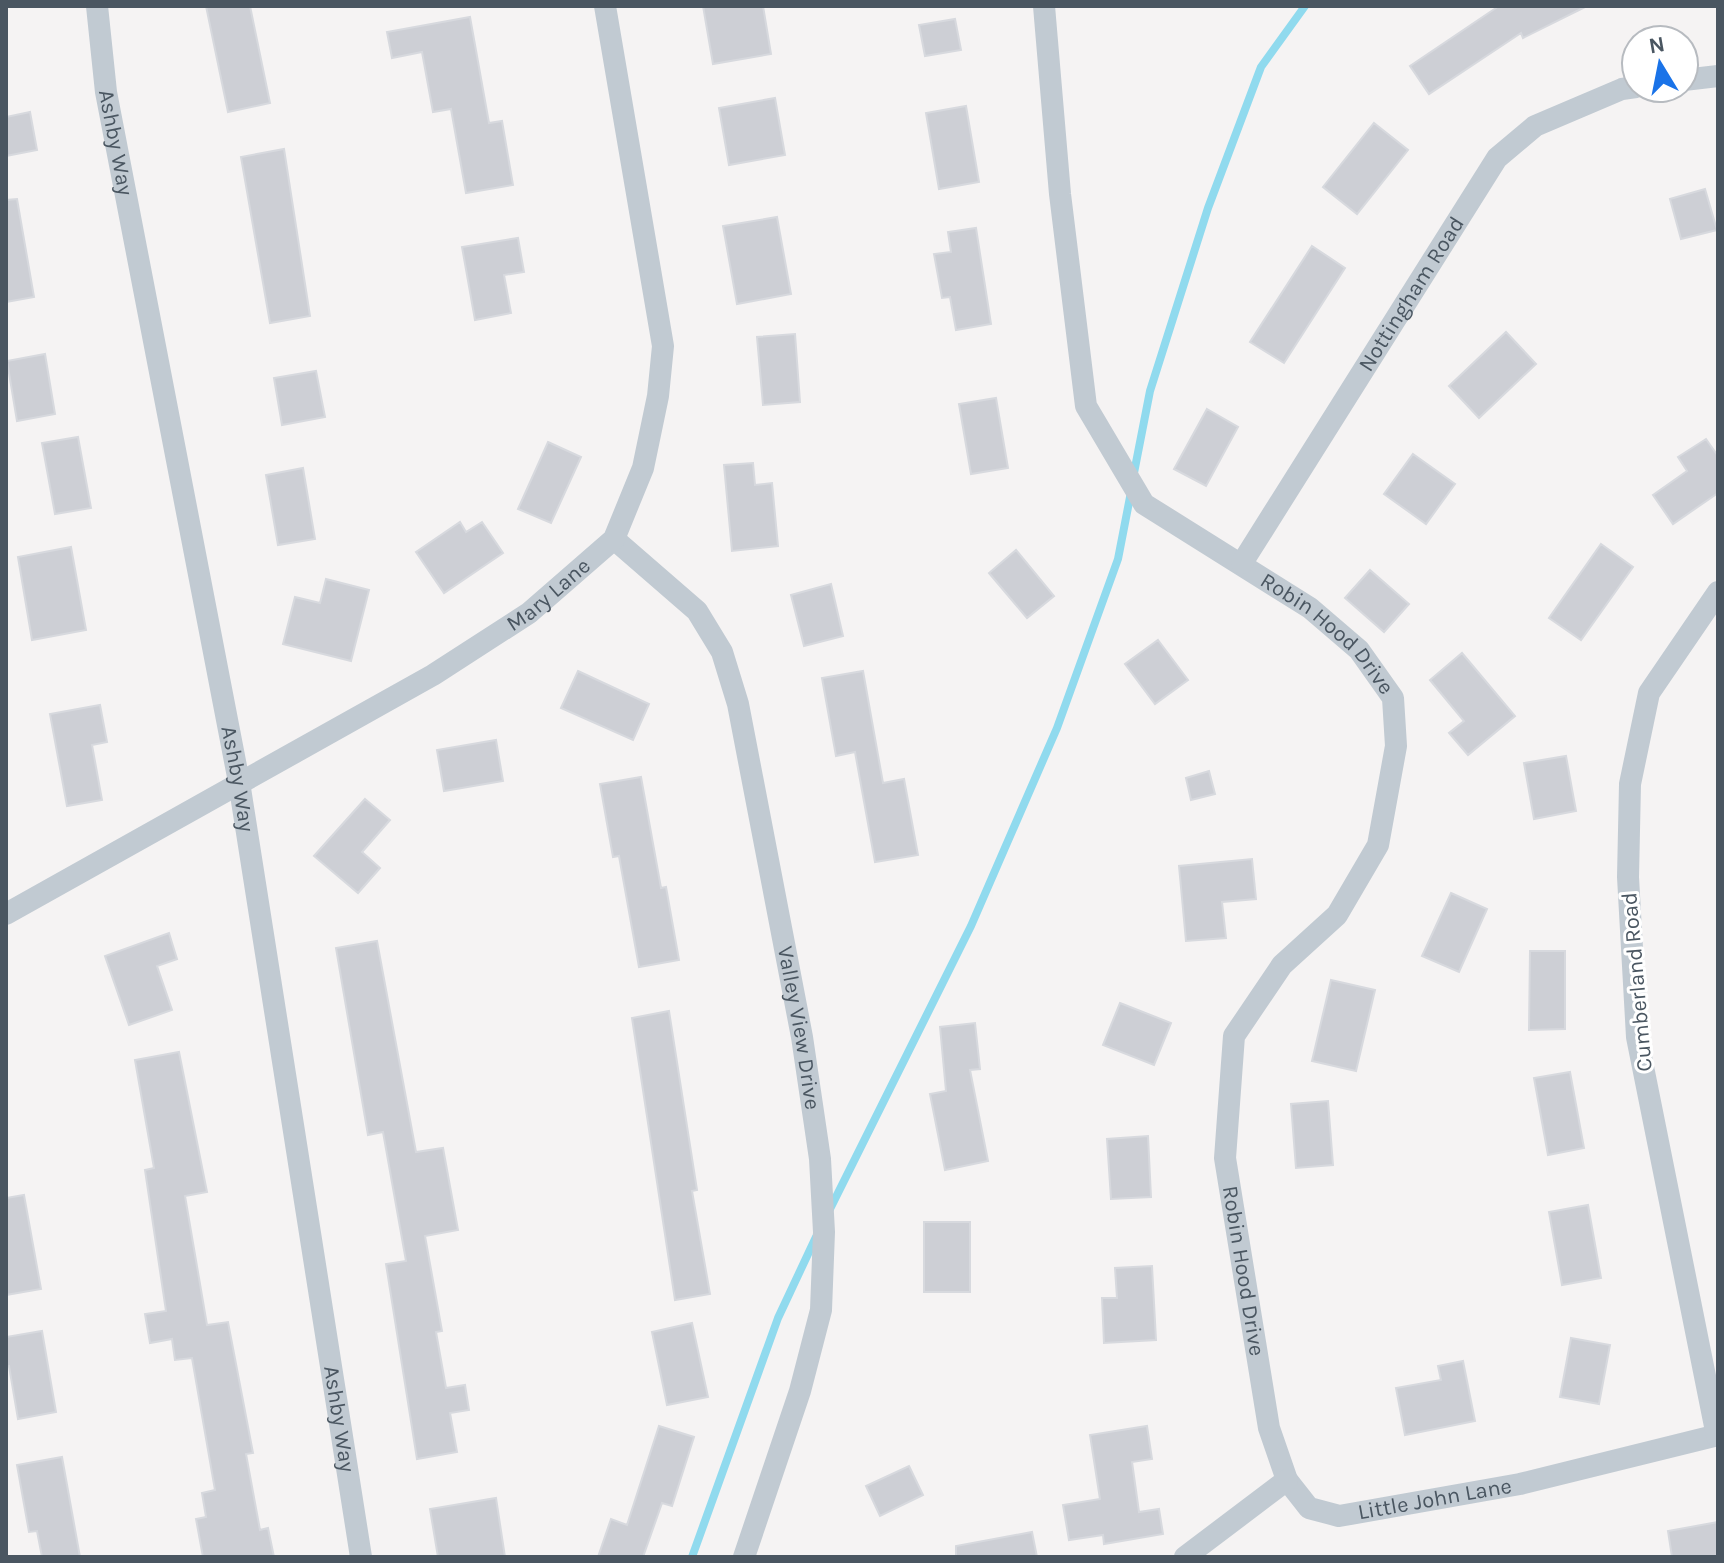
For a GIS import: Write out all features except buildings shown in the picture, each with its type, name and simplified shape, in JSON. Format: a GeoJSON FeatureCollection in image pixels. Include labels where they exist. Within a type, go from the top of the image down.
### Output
{"type":"FeatureCollection","features":[{"type":"Feature","properties":{"kind":"street","name":"Ashby Way"},"geometry":{"type":"LineString","coordinates":[[97,6],[106,92],[239,782],[361,1557]]}},
{"type":"Feature","properties":{"kind":"street","name":"Mary Lane"},"geometry":{"type":"LineString","coordinates":[[6,914],[59,888],[239,782],[433,675],[529,613],[614,539],[643,468],[658,396],[663,346],[605,6]]}},
{"type":"Feature","properties":{"kind":"street","name":"Robin Hood Drive"},"geometry":{"type":"LineString","coordinates":[[1044,6],[1060,194],[1086,406],[1144,504],[1310,608],[1359,650],[1393,698],[1396,746],[1378,845],[1337,915],[1282,965],[1234,1036],[1225,1158],[1269,1428],[1287,1480]]}},
{"type":"Feature","properties":{"kind":"street","name":"Nottingham Road"},"geometry":{"type":"LineString","coordinates":[[1242,563],[1497,158],[1535,126],[1620,90]]}},
{"type":"Feature","properties":{"kind":"street","name":"Valley View Drive"},"geometry":{"type":"LineString","coordinates":[[614,539],[697,611],[722,652],[738,704],[802,1037],[820,1159],[824,1232],[821,1310],[800,1391],[744,1557]]}},
{"type":"Feature","properties":{"kind":"street","name":"Cumberland Road"},"geometry":{"type":"LineString","coordinates":[[1717,1436],[1637,1037],[1628,877],[1630,784],[1649,693],[1718,592]]}},
{"type":"Feature","properties":{"kind":"street","name":"Little John Lane"},"geometry":{"type":"LineString","coordinates":[[1287,1480],[1309,1508],[1339,1516],[1520,1484],[1717,1436]]}},
{"type":"Feature","properties":{"kind":"street"},"geometry":{"type":"LineString","coordinates":[[1185,1557],[1287,1480]]}},
{"type":"Feature","properties":{"kind":"waterway"},"geometry":{"type":"LineString","coordinates":[[1133,478],[1150,391],[1208,208],[1261,67],[1305,6]]}},
{"type":"Feature","properties":{"kind":"waterway"},"geometry":{"type":"LineString","coordinates":[[829,1211],[971,926],[1057,728],[1118,559],[1131,492]]}},
{"type":"Feature","properties":{"kind":"waterway"},"geometry":{"type":"LineString","coordinates":[[692,1557],[778,1318],[816,1237]]}}]}
